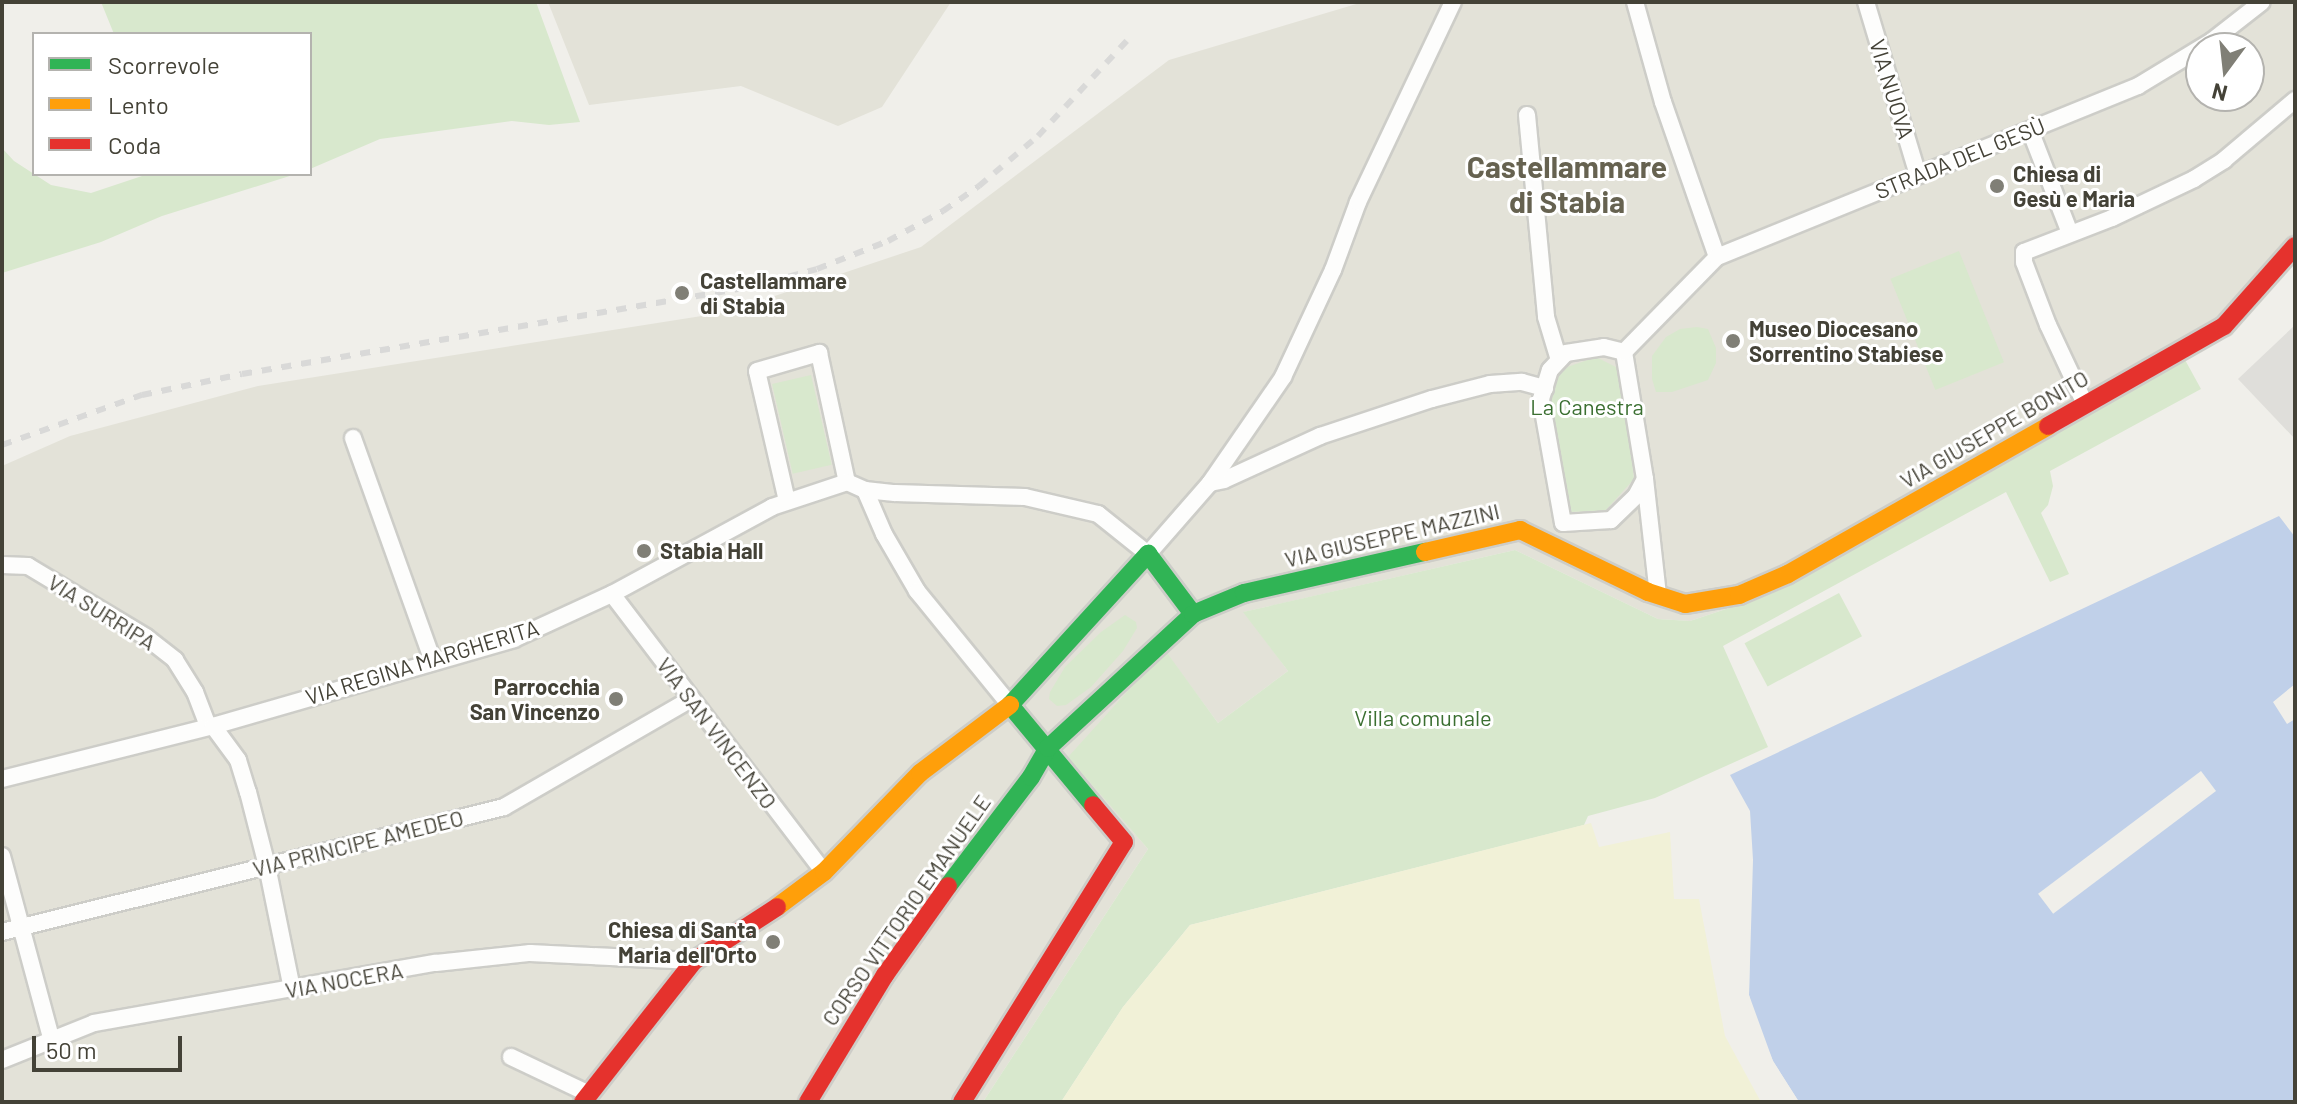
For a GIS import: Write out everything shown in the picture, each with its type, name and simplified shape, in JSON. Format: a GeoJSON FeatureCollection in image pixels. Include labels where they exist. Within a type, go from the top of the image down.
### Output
{"type":"FeatureCollection","features":[{"type":"Feature","properties":{"kind":"street"},"geometry":{"type":"LineString","coordinates":[[511,1057],[586,1098],[694,961],[756,923],[824,872],[920,773],[1010,705],[1148,554],[1210,483],[1290,363],[1333,270],[1358,202],[1453,2]]}},
{"type":"Feature","properties":{"kind":"street"},"geometry":{"type":"LineString","coordinates":[[1624,352],[1717,257],[1663,102],[1635,2]]}},
{"type":"Feature","properties":{"kind":"street","name":"VIA NUOVA"},"geometry":{"type":"LineString","coordinates":[[1866,2],[1918,175]]}},
{"type":"Feature","properties":{"kind":"street","name":"STRADA DEL GESÙ"},"geometry":{"type":"LineString","coordinates":[[1717,257],[2138,86],[2198,49],[2262,2]]}},
{"type":"Feature","properties":{"kind":"street"},"geometry":{"type":"LineString","coordinates":[[2085,404],[2024,262],[2024,252],[2194,179],[2224,160],[2295,100]]}},
{"type":"Feature","properties":{"kind":"street"},"geometry":{"type":"LineString","coordinates":[[1527,115],[1546,317],[1559,360]]}},
{"type":"Feature","properties":{"kind":"street"},"geometry":{"type":"LineString","coordinates":[[2030,130],[2070,233]]}},
{"type":"Feature","properties":{"kind":"street","name":"VIA GIUSEPPE BONITO"},"geometry":{"type":"LineString","coordinates":[[1685,604],[1739,595],[1788,574],[2224,326],[2295,246]]}},
{"type":"Feature","properties":{"kind":"street"},"geometry":{"type":"LineString","coordinates":[[1552,544],[1563,523],[1541,399],[1550,370],[1566,353],[1604,347],[1624,352]]}},
{"type":"Feature","properties":{"kind":"street"},"geometry":{"type":"LineString","coordinates":[[1624,352],[1645,479],[1658,595]]}},
{"type":"Feature","properties":{"kind":"street"},"geometry":{"type":"LineString","coordinates":[[787,501],[757,371],[819,353],[847,482],[865,490],[1025,497],[1098,514],[1148,554],[1193,614]]}},
{"type":"Feature","properties":{"kind":"street"},"geometry":{"type":"LineString","coordinates":[[1210,483],[1224,480],[1320,436],[1432,399],[1490,384],[1522,382],[1545,388]]}},
{"type":"Feature","properties":{"kind":"street"},"geometry":{"type":"LineString","coordinates":[[353,438],[433,662]]}},
{"type":"Feature","properties":{"kind":"street"},"geometry":{"type":"LineString","coordinates":[[1563,523],[1611,520],[1636,496],[1645,479]]}},
{"type":"Feature","properties":{"kind":"street","name":"VIA REGINA MARGHERITA"},"geometry":{"type":"LineString","coordinates":[[2,779],[210,726],[514,639],[612,594],[787,501],[847,482]]}},
{"type":"Feature","properties":{"kind":"street"},"geometry":{"type":"LineString","coordinates":[[865,490],[884,534],[917,591],[1124,842],[962,1102]]}},
{"type":"Feature","properties":{"kind":"street","name":"VIA GIUSEPPE MAZZINI"},"geometry":{"type":"LineString","coordinates":[[1193,614],[1244,593],[1520,530],[1658,595],[1685,604]]}},
{"type":"Feature","properties":{"kind":"street","name":"VIA SURRIPA"},"geometry":{"type":"LineString","coordinates":[[2,565],[28,566],[146,637],[175,660],[195,692],[210,726],[238,760],[267,866],[292,989]]}},
{"type":"Feature","properties":{"kind":"street","name":"VIA SAN VINCENZO"},"geometry":{"type":"LineString","coordinates":[[612,594],[824,872]]}},
{"type":"Feature","properties":{"kind":"street","name":"CORSO VITTORIO EMANUELE"},"geometry":{"type":"LineString","coordinates":[[808,1102],[885,975],[980,840],[1031,777],[1048,748],[1193,614]]}},
{"type":"Feature","properties":{"kind":"street","name":"VIA PRINCIPE AMEDEO"},"geometry":{"type":"LineString","coordinates":[[2,932],[504,807],[691,699]]}},
{"type":"Feature","properties":{"kind":"street"},"geometry":{"type":"LineString","coordinates":[[2,856],[51,1038]]}},
{"type":"Feature","properties":{"kind":"street","name":"VIA NOCERA"},"geometry":{"type":"LineString","coordinates":[[2,1060],[94,1023],[436,963],[530,953],[694,961]]}},
{"type":"Feature","properties":{"kind":"shaded area"},"geometry":{"type":"Polygon","coordinates":[[[548,2],[951,2],[882,107],[838,126],[741,86],[589,105],[548,2]]]}},
{"type":"Feature","properties":{"kind":"shaded area"},"geometry":{"type":"Polygon","coordinates":[[[1363,2],[2295,2],[2295,257],[2228,329],[1750,601],[1690,621],[1658,619],[1515,550],[1244,612],[1288,671],[1218,723],[1165,651],[1069,757],[1148,849],[983,1102],[2,1102],[2,466],[70,436],[258,386],[727,312],[921,247],[1169,60],[1363,2]]]}},
{"type":"Feature","properties":{"kind":"shaded area"},"geometry":{"type":"Polygon","coordinates":[[[2295,325],[2295,439],[2238,379],[2295,325]]]}},
{"type":"Feature","properties":{"kind":"green space"},"geometry":{"type":"Polygon","coordinates":[[[101,2],[536,2],[580,122],[549,125],[512,121],[380,139],[312,168],[312,32],[113,32],[101,2]]]}},
{"type":"Feature","properties":{"kind":"green space"},"geometry":{"type":"Polygon","coordinates":[[[2,148],[14,161],[32,173],[32,176],[51,185],[91,193],[142,176],[290,176],[162,216],[101,242],[2,273],[2,148]]]}},
{"type":"Feature","properties":{"kind":"green space"},"geometry":{"type":"Polygon","coordinates":[[[1959,251],[2004,362],[1935,390],[1890,279],[1959,251]]]}},
{"type":"Feature","properties":{"kind":"green space"},"geometry":{"type":"Polygon","coordinates":[[[1680,329],[1708,329],[1716,348],[1716,363],[1708,380],[1672,392],[1656,392],[1652,379],[1652,356],[1666,337],[1680,329]]]}},
{"type":"Feature","properties":{"kind":"green space","name":"La Canestra"},"geometry":{"type":"Polygon","coordinates":[[[1596,357],[1620,369],[1634,479],[1605,511],[1565,512],[1547,398],[1556,371],[1596,357]]]}},
{"type":"Feature","properties":{"kind":"green space","name":"Villa comunale"},"geometry":{"type":"Polygon","coordinates":[[[2184,358],[2201,389],[2050,471],[2053,486],[2048,505],[2041,513],[2069,574],[2050,582],[2006,492],[1723,646],[1768,747],[1655,798],[1588,816],[1584,825],[1190,925],[1123,1007],[1061,1102],[983,1102],[1148,849],[1068,757],[1165,650],[1218,723],[1288,671],[1243,612],[1515,550],[1658,619],[1690,621],[1735,606],[2184,358]]]}},
{"type":"Feature","properties":{"kind":"green space"},"geometry":{"type":"Polygon","coordinates":[[[811,375],[832,465],[793,474],[772,384],[811,375]]]}},
{"type":"Feature","properties":{"kind":"green space"},"geometry":{"type":"Polygon","coordinates":[[[1839,593],[1862,636],[1768,686],[1745,643],[1839,593]]]}},
{"type":"Feature","properties":{"kind":"green space"},"geometry":{"type":"Polygon","coordinates":[[[1125,615],[1136,622],[1137,628],[1123,651],[1091,687],[1066,705],[1057,706],[1049,699],[1050,692],[1065,667],[1101,632],[1125,615]]]}},
{"type":"Feature","properties":{"kind":"sand"},"geometry":{"type":"Polygon","coordinates":[[[1591,823],[1599,847],[1670,832],[1674,899],[1699,899],[1725,1036],[1761,1102],[1061,1102],[1123,1007],[1190,925],[1591,823]]]}},
{"type":"Feature","properties":{"kind":"water"},"geometry":{"type":"Polygon","coordinates":[[[2279,516],[2295,537],[2295,684],[2273,702],[2287,724],[2295,719],[2295,1102],[1799,1102],[1773,1061],[1749,995],[1753,860],[1750,811],[1730,775],[2279,516]]]}},
{"type":"Feature","properties":{"kind":"pier"},"geometry":{"type":"Polygon","coordinates":[[[2201,771],[2216,791],[2053,914],[2038,894],[2201,771]]]}},
{"type":"Feature","properties":{"kind":"pier"},"geometry":{"type":"Polygon","coordinates":[[[1746,921],[1750,921],[1749,995],[1756,1022],[1773,1061],[1799,1102],[1794,1102],[1770,1063],[1745,996],[1746,921]]]}},
{"type":"Feature","properties":{"kind":"railway"},"geometry":{"type":"LineString","coordinates":[[2,445],[142,395],[242,374],[750,287],[817,269],[888,241],[943,211],[979,186],[1038,136],[1133,34]]}},
{"type":"Feature","properties":{"kind":"traffic: fast"},"geometry":{"type":"LineString","coordinates":[[948,886],[1031,777],[1048,748],[1193,614],[1244,593],[1425,552]]}},
{"type":"Feature","properties":{"kind":"traffic: fast"},"geometry":{"type":"LineString","coordinates":[[1093,805],[1010,705],[1148,554],[1193,614]]}},
{"type":"Feature","properties":{"kind":"traffic: slow"},"geometry":{"type":"LineString","coordinates":[[1425,552],[1520,530],[1648,592],[1685,604],[1739,595],[1788,574],[2048,426]]}},
{"type":"Feature","properties":{"kind":"traffic: slow"},"geometry":{"type":"LineString","coordinates":[[777,907],[824,872],[920,773],[1010,705]]}},
{"type":"Feature","properties":{"kind":"traffic: jam"},"geometry":{"type":"LineString","coordinates":[[2048,426],[2224,326],[2295,246]]}},
{"type":"Feature","properties":{"kind":"traffic: jam"},"geometry":{"type":"LineString","coordinates":[[962,1102],[1124,842],[1093,805]]}},
{"type":"Feature","properties":{"kind":"traffic: jam"},"geometry":{"type":"LineString","coordinates":[[808,1102],[885,975],[948,886]]}},
{"type":"Feature","properties":{"kind":"traffic: jam"},"geometry":{"type":"LineString","coordinates":[[583,1102],[694,961],[777,907]]}},
{"type":"Feature","properties":{"kind":"place","name":"Chiesa di Gesù e Maria"},"geometry":{"type":"Point","coordinates":[1997,186]}},
{"type":"Feature","properties":{"kind":"place","name":"Castellammare di Stabia"},"geometry":{"type":"Point","coordinates":[682,293]}},
{"type":"Feature","properties":{"kind":"place","name":"Museo Diocesano Sorrentino Stabiese"},"geometry":{"type":"Point","coordinates":[1733,341]}},
{"type":"Feature","properties":{"kind":"place","name":"Stabia Hall"},"geometry":{"type":"Point","coordinates":[644,551]}},
{"type":"Feature","properties":{"kind":"place","name":"Parrocchia San Vincenzo"},"geometry":{"type":"Point","coordinates":[616,699]}},
{"type":"Feature","properties":{"kind":"place","name":"Chiesa di Santa Maria dell'Orto"},"geometry":{"type":"Point","coordinates":[773,942]}},
{"type":"Feature","properties":{"kind":"district","name":"Castellammare di Stabia"},"geometry":{"type":"Point","coordinates":[1567,183]}}]}
